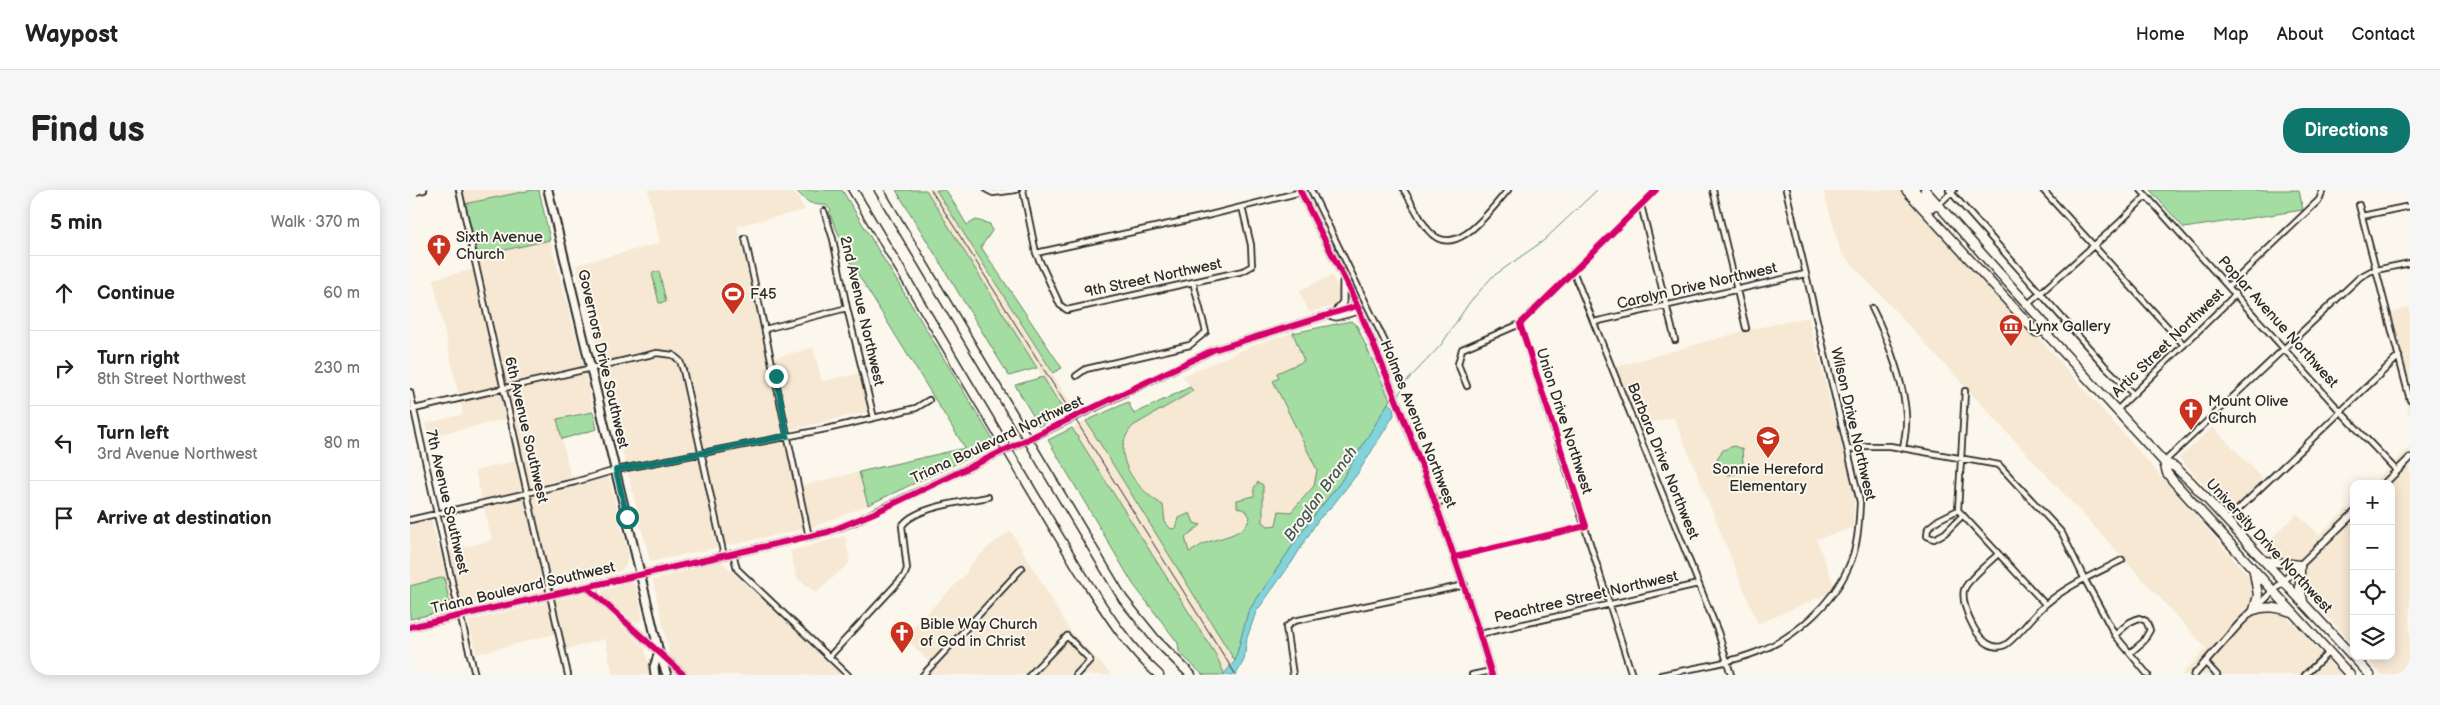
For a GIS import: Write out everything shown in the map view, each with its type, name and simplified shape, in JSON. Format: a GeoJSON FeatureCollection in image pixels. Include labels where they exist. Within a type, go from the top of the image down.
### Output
{"type":"FeatureCollection","features":[{"type":"Feature","properties":{"kind":"highway"},"geometry":{"type":"LineString","coordinates":[[878,190],[1123,599],[1172,658],[1191,675]]}},
{"type":"Feature","properties":{"kind":"highway","name":"University Drive Northwest"},"geometry":{"type":"LineString","coordinates":[[1906,190],[2036,332],[2044,331]]}},
{"type":"Feature","properties":{"kind":"highway"},"geometry":{"type":"LineString","coordinates":[[1914,190],[1931,207],[1937,206]]}},
{"type":"Feature","properties":{"kind":"highway","name":"University Drive Northwest"},"geometry":{"type":"LineString","coordinates":[[1925,190],[1937,206],[2044,323],[2044,331],[2116,410],[2164,462],[2175,467],[2191,482],[2370,675]]}},
{"type":"Feature","properties":{"kind":"highway"},"geometry":{"type":"LineString","coordinates":[[855,192],[1077,567],[1106,612],[1157,674]]}},
{"type":"Feature","properties":{"kind":"highway"},"geometry":{"type":"LineString","coordinates":[[1967,257],[1972,255],[1998,281],[2004,280]]}},
{"type":"Feature","properties":{"kind":"highway","name":"University Drive Northwest"},"geometry":{"type":"LineString","coordinates":[[2164,462],[2167,473],[2174,482],[2272,592],[2350,675]]}},
{"type":"Feature","properties":{"kind":"highway"},"geometry":{"type":"LineString","coordinates":[[2266,561],[2300,564],[2300,588],[2304,603]]}},
{"type":"Feature","properties":{"kind":"highway"},"geometry":{"type":"LineString","coordinates":[[2254,572],[2258,594],[2254,610]]}},
{"type":"Feature","properties":{"kind":"highway"},"geometry":{"type":"LineString","coordinates":[[2254,610],[2262,607],[2272,607],[2292,612]]}},
{"type":"Feature","properties":{"kind":"main road","name":"Governors Drive Southwest"},"geometry":{"type":"LineString","coordinates":[[548,190],[667,675]]}},
{"type":"Feature","properties":{"kind":"main road","name":"Governors Drive Southwest"},"geometry":{"type":"LineString","coordinates":[[655,675],[654,667],[660,652]]}},
{"type":"Feature","properties":{"kind":"street"},"geometry":{"type":"LineString","coordinates":[[410,193],[424,190]]}},
{"type":"Feature","properties":{"kind":"street","name":"6th Avenue Southwest"},"geometry":{"type":"LineString","coordinates":[[459,190],[568,675]]}},
{"type":"Feature","properties":{"kind":"street"},"geometry":{"type":"LineString","coordinates":[[987,190],[993,193],[1016,190]]}},
{"type":"Feature","properties":{"kind":"street"},"geometry":{"type":"LineString","coordinates":[[1022,190],[1036,253],[1242,207],[1300,191]]}},
{"type":"Feature","properties":{"kind":"street"},"geometry":{"type":"LineString","coordinates":[[1311,190],[1387,346]]}},
{"type":"Feature","properties":{"kind":"street"},"geometry":{"type":"LineString","coordinates":[[1404,190],[1430,232],[1441,239],[1454,241],[1466,235],[1508,190]]}},
{"type":"Feature","properties":{"kind":"street"},"geometry":{"type":"LineString","coordinates":[[1467,386],[1458,364],[1462,350],[1520,324],[1656,190]]}},
{"type":"Feature","properties":{"kind":"street"},"geometry":{"type":"LineString","coordinates":[[1713,190],[1746,328]]}},
{"type":"Feature","properties":{"kind":"street","name":"Wilson Drive Northwest"},"geometry":{"type":"LineString","coordinates":[[1661,675],[1727,661],[1757,652],[1783,640],[1811,617],[1836,590],[1850,564],[1859,528],[1860,502],[1786,190]]}},
{"type":"Feature","properties":{"kind":"street"},"geometry":{"type":"LineString","coordinates":[[2043,190],[2184,345]]}},
{"type":"Feature","properties":{"kind":"street","name":"Poplar Avenue Northwest"},"geometry":{"type":"LineString","coordinates":[[2141,190],[2340,411],[2397,471]]}},
{"type":"Feature","properties":{"kind":"street"},"geometry":{"type":"LineString","coordinates":[[2229,286],[2319,200],[2323,190]]}},
{"type":"Feature","properties":{"kind":"street","name":"Holmes Avenue Northwest"},"geometry":{"type":"LineString","coordinates":[[1300,191],[1358,309],[1404,418],[1437,503],[1492,673]]}},
{"type":"Feature","properties":{"kind":"street"},"geometry":{"type":"LineString","coordinates":[[1937,206],[1951,191],[2133,394]]}},
{"type":"Feature","properties":{"kind":"street"},"geometry":{"type":"LineString","coordinates":[[2027,305],[2094,246],[2146,196]]}},
{"type":"Feature","properties":{"kind":"street"},"geometry":{"type":"LineString","coordinates":[[1641,204],[1675,340]]}},
{"type":"Feature","properties":{"kind":"street"},"geometry":{"type":"LineString","coordinates":[[2359,205],[2410,400]]}},
{"type":"Feature","properties":{"kind":"street"},"geometry":{"type":"LineString","coordinates":[[2362,216],[2410,206]]}},
{"type":"Feature","properties":{"kind":"street","name":"9th Street Northwest"},"geometry":{"type":"LineString","coordinates":[[1036,253],[1060,305],[1067,310],[1193,282],[1252,266],[1251,245],[1242,207]]}},
{"type":"Feature","properties":{"kind":"street","name":"2nd Avenue Northwest"},"geometry":{"type":"LineString","coordinates":[[824,210],[833,239],[847,308],[874,418]]}},
{"type":"Feature","properties":{"kind":"street"},"geometry":{"type":"LineString","coordinates":[[745,238],[808,536]]}},
{"type":"Feature","properties":{"kind":"street"},"geometry":{"type":"LineString","coordinates":[[2164,462],[2360,277],[2376,270],[2410,263]]}},
{"type":"Feature","properties":{"kind":"street","name":"Barbara Drive Northwest"},"geometry":{"type":"LineString","coordinates":[[1573,271],[1718,632],[1732,675]]}},
{"type":"Feature","properties":{"kind":"street","name":"Carolyn Drive Northwest"},"geometry":{"type":"LineString","coordinates":[[1594,322],[1805,274]]}},
{"type":"Feature","properties":{"kind":"street"},"geometry":{"type":"LineString","coordinates":[[1335,311],[1343,302],[1343,280]]}},
{"type":"Feature","properties":{"kind":"street"},"geometry":{"type":"LineString","coordinates":[[1076,376],[1086,369],[1190,345],[1206,332],[1193,282]]}},
{"type":"Feature","properties":{"kind":"street","name":"Artic Street Northwest"},"geometry":{"type":"LineString","coordinates":[[2116,410],[2236,294]]}},
{"type":"Feature","properties":{"kind":"street"},"geometry":{"type":"LineString","coordinates":[[764,328],[847,308]]}},
{"type":"Feature","properties":{"kind":"street"},"geometry":{"type":"LineString","coordinates":[[1872,308],[1886,337],[1902,394],[1907,424],[1903,448]]}},
{"type":"Feature","properties":{"kind":"street"},"geometry":{"type":"LineString","coordinates":[[1328,315],[1336,317],[1358,309]]}},
{"type":"Feature","properties":{"kind":"street","name":"Triana Boulevard Northwest"},"geometry":{"type":"LineString","coordinates":[[641,574],[808,536],[856,521],[1213,350],[1328,315],[1335,311],[1358,309]]}},
{"type":"Feature","properties":{"kind":"street","name":"Union Drive Northwest"},"geometry":{"type":"LineString","coordinates":[[1520,324],[1632,675]]}},
{"type":"Feature","properties":{"kind":"street"},"geometry":{"type":"LineString","coordinates":[[412,410],[657,353],[673,355],[680,361],[683,370],[724,556]]}},
{"type":"Feature","properties":{"kind":"street"},"geometry":{"type":"LineString","coordinates":[[2227,520],[2398,356]]}},
{"type":"Feature","properties":{"kind":"street"},"geometry":{"type":"LineString","coordinates":[[1965,391],[1958,510],[2045,604]]}},
{"type":"Feature","properties":{"kind":"street","name":"7th Avenue Southwest"},"geometry":{"type":"LineString","coordinates":[[410,392],[412,410],[475,675]]}},
{"type":"Feature","properties":{"kind":"street"},"geometry":{"type":"LineString","coordinates":[[410,520],[616,470],[874,418],[916,408],[928,400]]}},
{"type":"Feature","properties":{"kind":"street"},"geometry":{"type":"LineString","coordinates":[[1849,450],[1863,446],[1903,448],[1999,465],[2062,533],[2115,635],[2148,675]]}},
{"type":"Feature","properties":{"kind":"street"},"geometry":{"type":"LineString","coordinates":[[2388,480],[2410,458]]}},
{"type":"Feature","properties":{"kind":"street"},"geometry":{"type":"LineString","coordinates":[[829,657],[904,576],[907,568],[902,526],[907,518],[930,509],[988,497]]}},
{"type":"Feature","properties":{"kind":"street"},"geometry":{"type":"LineString","coordinates":[[1437,503],[1448,499]]}},
{"type":"Feature","properties":{"kind":"street"},"geometry":{"type":"LineString","coordinates":[[1958,510],[1938,520],[1928,528],[1928,536],[1934,539],[1945,533],[1963,515]]}},
{"type":"Feature","properties":{"kind":"street"},"geometry":{"type":"LineString","coordinates":[[2194,675],[2254,610],[2350,517]]}},
{"type":"Feature","properties":{"kind":"street"},"geometry":{"type":"LineString","coordinates":[[1455,557],[1586,526]]}},
{"type":"Feature","properties":{"kind":"street"},"geometry":{"type":"LineString","coordinates":[[733,554],[738,569],[848,675]]}},
{"type":"Feature","properties":{"kind":"street"},"geometry":{"type":"LineString","coordinates":[[1998,554],[1964,588],[1963,601],[1976,632],[1985,644],[1992,648],[2006,644],[2045,604],[2122,560]]}},
{"type":"Feature","properties":{"kind":"street"},"geometry":{"type":"LineString","coordinates":[[923,675],[1022,568]]}},
{"type":"Feature","properties":{"kind":"street","name":"Triana Boulevard Southwest"},"geometry":{"type":"LineString","coordinates":[[410,627],[587,588],[641,574]]}},
{"type":"Feature","properties":{"kind":"street","name":"Peachtree Street Northwest"},"geometry":{"type":"LineString","coordinates":[[1480,634],[1698,584]]}},
{"type":"Feature","properties":{"kind":"street"},"geometry":{"type":"LineString","coordinates":[[1293,675],[1286,627],[1294,621],[1465,585]]}},
{"type":"Feature","properties":{"kind":"street"},"geometry":{"type":"LineString","coordinates":[[587,588],[684,675]]}},
{"type":"Feature","properties":{"kind":"street"},"geometry":{"type":"LineString","coordinates":[[2115,635],[2130,622],[2140,618],[2146,622],[2150,630],[2142,642],[2130,653]]}},
{"type":"Feature","properties":{"kind":"street"},"geometry":{"type":"LineString","coordinates":[[1030,675],[1067,636],[1090,660],[1076,675]]}},
{"type":"Feature","properties":{"kind":"street"},"geometry":{"type":"LineString","coordinates":[[2305,675],[2329,652]]}},
{"type":"Feature","properties":{"kind":"street"},"geometry":{"type":"LineString","coordinates":[[2205,662],[2217,675]]}},
{"type":"Feature","properties":{"kind":"street"},"geometry":{"type":"LineString","coordinates":[[1472,675],[1492,673]]}},
{"type":"Feature","properties":{"kind":"shaded area"},"geometry":{"type":"Polygon","coordinates":[[[456,190],[532,190],[459,205],[456,190]]]}},
{"type":"Feature","properties":{"kind":"shaded area"},"geometry":{"type":"Polygon","coordinates":[[[648,190],[793,190],[805,210],[737,226],[768,359],[813,348],[822,381],[861,373],[870,411],[789,430],[800,486],[859,472],[868,505],[813,527],[650,562],[576,265],[660,243],[648,190]]]}},
{"type":"Feature","properties":{"kind":"shaded area"},"geometry":{"type":"Polygon","coordinates":[[[926,190],[936,190],[1074,408],[1065,413],[926,190]]]}},
{"type":"Feature","properties":{"kind":"shaded area"},"geometry":{"type":"Polygon","coordinates":[[[1823,190],[1909,190],[2251,579],[2342,675],[2181,675],[2206,648],[1841,252],[1823,190]]]}},
{"type":"Feature","properties":{"kind":"shaded area"},"geometry":{"type":"Polygon","coordinates":[[[550,240],[584,367],[593,412],[557,419],[571,477],[607,470],[628,553],[627,562],[623,569],[616,573],[451,610],[444,578],[410,586],[410,524],[431,520],[440,554],[492,540],[475,471],[514,461],[507,419],[428,437],[425,424],[463,414],[433,279],[480,268],[478,256],[550,240]]]}},
{"type":"Feature","properties":{"kind":"shaded area"},"geometry":{"type":"Polygon","coordinates":[[[1332,275],[1341,295],[1340,302],[1335,306],[1309,312],[1299,291],[1332,275]]]}},
{"type":"Feature","properties":{"kind":"shaded area"},"geometry":{"type":"Polygon","coordinates":[[[2410,307],[2410,418],[2383,316],[2410,307]]]}},
{"type":"Feature","properties":{"kind":"shaded area","name":"Sonnie Hereford Elementary"},"geometry":{"type":"Polygon","coordinates":[[[1808,317],[1854,492],[1853,528],[1816,539],[1836,590],[1758,624],[1674,417],[1636,426],[1613,368],[1744,331],[1808,317]]]}},
{"type":"Feature","properties":{"kind":"shaded area"},"geometry":{"type":"Polygon","coordinates":[[[1293,333],[1304,361],[1277,373],[1280,378],[1273,381],[1317,470],[1314,486],[1291,512],[1276,525],[1268,526],[1263,522],[1264,502],[1254,496],[1237,500],[1237,507],[1246,511],[1250,517],[1248,524],[1235,533],[1201,545],[1189,552],[1185,537],[1200,525],[1194,523],[1190,514],[1176,528],[1171,529],[1165,522],[1163,505],[1148,497],[1125,465],[1122,453],[1123,442],[1133,426],[1193,391],[1183,376],[1256,344],[1293,333]]]}},
{"type":"Feature","properties":{"kind":"shaded area"},"geometry":{"type":"Polygon","coordinates":[[[1086,421],[1235,661],[1224,673],[1216,655],[1072,428],[1086,421]]]}},
{"type":"Feature","properties":{"kind":"shaded area"},"geometry":{"type":"Polygon","coordinates":[[[2213,427],[2264,480],[2230,512],[2179,458],[2213,427]]]}},
{"type":"Feature","properties":{"kind":"shaded area"},"geometry":{"type":"Polygon","coordinates":[[[2410,447],[2410,675],[2382,675],[2368,660],[2395,660],[2395,480],[2376,480],[2410,447]]]}},
{"type":"Feature","properties":{"kind":"shaded area"},"geometry":{"type":"Polygon","coordinates":[[[2350,506],[2350,641],[2262,547],[2297,514],[2319,535],[2350,506]]]}},
{"type":"Feature","properties":{"kind":"shaded area"},"geometry":{"type":"Polygon","coordinates":[[[1011,531],[1070,631],[1112,675],[918,675],[929,662],[904,636],[967,573],[968,567],[988,547],[1011,531]]]}},
{"type":"Feature","properties":{"kind":"shaded area"},"geometry":{"type":"Polygon","coordinates":[[[845,536],[850,562],[816,593],[797,578],[790,551],[845,536]]]}},
{"type":"Feature","properties":{"kind":"shaded area"},"geometry":{"type":"Polygon","coordinates":[[[721,561],[842,675],[674,675],[653,580],[721,561]]]}},
{"type":"Feature","properties":{"kind":"shaded area"},"geometry":{"type":"Polygon","coordinates":[[[631,583],[636,586],[643,617],[640,622],[635,622],[603,595],[602,590],[631,583]]]}},
{"type":"Feature","properties":{"kind":"shaded area"},"geometry":{"type":"Polygon","coordinates":[[[586,593],[645,648],[651,675],[613,675],[605,639],[566,649],[562,632],[477,654],[468,621],[586,593]]]}},
{"type":"Feature","properties":{"kind":"green space"},"geometry":{"type":"Polygon","coordinates":[[[539,190],[550,240],[478,256],[470,223],[464,224],[459,205],[539,190]]]}},
{"type":"Feature","properties":{"kind":"green space"},"geometry":{"type":"Polygon","coordinates":[[[796,190],[842,190],[996,445],[868,505],[859,472],[965,448],[851,263],[829,212],[831,210],[826,205],[816,205],[809,202],[796,190]]]}},
{"type":"Feature","properties":{"kind":"green space"},"geometry":{"type":"Polygon","coordinates":[[[896,190],[926,190],[1037,368],[1009,376],[896,190]]]}},
{"type":"Feature","properties":{"kind":"green space"},"geometry":{"type":"Polygon","coordinates":[[[936,190],[946,190],[967,225],[976,220],[990,224],[992,231],[981,247],[1062,368],[1053,373],[936,190]]]}},
{"type":"Feature","properties":{"kind":"green space"},"geometry":{"type":"Polygon","coordinates":[[[2150,190],[2299,190],[2303,210],[2184,228],[2150,190]]]}},
{"type":"Feature","properties":{"kind":"green space"},"geometry":{"type":"Polygon","coordinates":[[[659,271],[666,302],[659,303],[652,273],[659,271]]]}},
{"type":"Feature","properties":{"kind":"green space"},"geometry":{"type":"Polygon","coordinates":[[[1351,321],[1357,326],[1390,400],[1340,483],[1305,527],[1248,612],[1235,661],[1086,421],[1128,402],[1134,414],[1190,387],[1193,391],[1133,426],[1126,437],[1123,448],[1124,459],[1135,481],[1163,505],[1165,522],[1171,529],[1176,528],[1179,518],[1190,513],[1194,523],[1201,525],[1185,537],[1189,552],[1203,544],[1231,535],[1243,528],[1250,517],[1246,511],[1237,507],[1237,500],[1254,496],[1254,488],[1258,482],[1263,485],[1263,522],[1268,526],[1276,525],[1279,511],[1291,512],[1314,486],[1317,470],[1273,381],[1279,378],[1277,373],[1304,361],[1293,333],[1351,321]]]}},
{"type":"Feature","properties":{"kind":"green space"},"geometry":{"type":"Polygon","coordinates":[[[1043,377],[1065,413],[1039,426],[1015,385],[1043,377]]]}},
{"type":"Feature","properties":{"kind":"green space"},"geometry":{"type":"Polygon","coordinates":[[[593,412],[597,429],[562,439],[557,419],[593,412]]]}},
{"type":"Feature","properties":{"kind":"green space"},"geometry":{"type":"Polygon","coordinates":[[[1072,428],[1216,655],[1224,673],[1223,675],[1203,675],[1179,652],[1178,643],[1133,584],[1048,440],[1072,428]]]}},
{"type":"Feature","properties":{"kind":"green space"},"geometry":{"type":"Polygon","coordinates":[[[1734,446],[1742,449],[1743,463],[1740,473],[1728,475],[1726,470],[1718,469],[1717,460],[1723,450],[1734,446]]]}},
{"type":"Feature","properties":{"kind":"green space"},"geometry":{"type":"Polygon","coordinates":[[[444,577],[451,610],[410,619],[410,586],[444,577]]]}},
{"type":"Feature","properties":{"kind":"water"},"geometry":{"type":"Polygon","coordinates":[[[1388,403],[1393,407],[1394,415],[1358,473],[1333,505],[1318,520],[1292,562],[1256,612],[1247,638],[1244,660],[1236,675],[1223,675],[1235,661],[1248,612],[1305,527],[1340,483],[1388,403]]]}},
{"type":"Feature","properties":{"kind":"waterway","name":"Broglan Branch"},"geometry":{"type":"LineString","coordinates":[[1398,396],[1405,383],[1441,345],[1469,303],[1492,277],[1543,241],[1597,190]]}},
{"type":"Feature","properties":{"kind":"railway"},"geometry":{"type":"LineString","coordinates":[[931,190],[1236,675]]}},
{"type":"Feature","properties":{"kind":"cycle path"},"geometry":{"type":"LineString","coordinates":[[1300,190],[1353,297],[1397,401],[1447,537],[1492,675]]}},
{"type":"Feature","properties":{"kind":"cycle path"},"geometry":{"type":"LineString","coordinates":[[1455,557],[1586,526],[1520,324],[1656,190]]}},
{"type":"Feature","properties":{"kind":"cycle path"},"geometry":{"type":"LineString","coordinates":[[410,627],[828,532],[874,513],[1213,350],[1357,306]]}},
{"type":"Feature","properties":{"kind":"cycle path"},"geometry":{"type":"LineString","coordinates":[[587,587],[684,675]]}},
{"type":"Feature","properties":{"kind":"place","name":"Sixth Avenue Church"},"geometry":{"type":"Point","coordinates":[439,267]}},
{"type":"Feature","properties":{"kind":"place","name":"F45"},"geometry":{"type":"Point","coordinates":[733,315]}},
{"type":"Feature","properties":{"kind":"place","name":"Lynx Gallery"},"geometry":{"type":"Point","coordinates":[2011,347]}},
{"type":"Feature","properties":{"kind":"place","name":"Mount Olive Church"},"geometry":{"type":"Point","coordinates":[2191,431]}},
{"type":"Feature","properties":{"kind":"place","name":"Sonnie Hereford Elementary"},"geometry":{"type":"Point","coordinates":[1768,459]}},
{"type":"Feature","properties":{"kind":"place","name":"Bible Way Church of God in Christ"},"geometry":{"type":"Point","coordinates":[902,654]}},
{"type":"Feature","properties":{"kind":"route"},"geometry":{"type":"LineString","coordinates":[[627,517],[616,470],[787,436],[776,376]]}}]}
